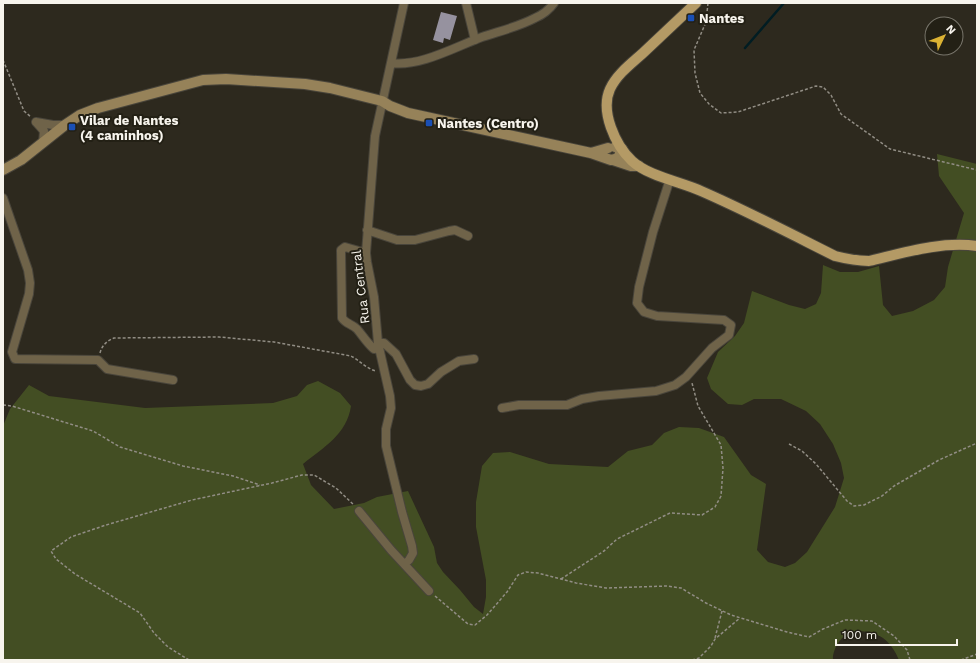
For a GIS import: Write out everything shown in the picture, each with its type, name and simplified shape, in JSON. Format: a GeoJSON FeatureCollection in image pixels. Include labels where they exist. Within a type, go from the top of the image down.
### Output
{"type":"FeatureCollection","features":[{"type":"Feature","properties":{"kind":"main road"},"geometry":{"type":"LineString","coordinates":[[614,150],[607,111],[607,99],[610,88],[616,79],[627,68],[696,3]]}},
{"type":"Feature","properties":{"kind":"main road"},"geometry":{"type":"LineString","coordinates":[[3,170],[21,160],[65,125],[98,108],[203,80],[226,79],[305,84],[330,88],[382,101],[408,114],[591,153],[614,150],[632,160],[639,166],[706,193],[835,256],[858,261],[869,261],[938,246],[976,245]]}},
{"type":"Feature","properties":{"kind":"street","name":"Rua Central"},"geometry":{"type":"LineString","coordinates":[[404,3],[375,136],[366,253],[374,297],[379,346],[390,396],[391,408],[386,429],[386,446],[413,553],[405,564]]}},
{"type":"Feature","properties":{"kind":"street"},"geometry":{"type":"LineString","coordinates":[[466,3],[475,40]]}},
{"type":"Feature","properties":{"kind":"street"},"geometry":{"type":"LineString","coordinates":[[391,63],[401,64],[425,59],[517,26],[536,18],[548,10],[554,3]]}},
{"type":"Feature","properties":{"kind":"street"},"geometry":{"type":"LineString","coordinates":[[36,122],[53,125],[65,125]]}},
{"type":"Feature","properties":{"kind":"street"},"geometry":{"type":"LineString","coordinates":[[36,122],[44,131],[43,143]]}},
{"type":"Feature","properties":{"kind":"street"},"geometry":{"type":"LineString","coordinates":[[502,408],[519,404],[567,405],[582,399],[656,391],[675,385],[690,373],[712,348],[729,335],[731,325],[724,320],[657,316],[644,312],[637,303],[639,287],[653,232],[670,179]]}},
{"type":"Feature","properties":{"kind":"street"},"geometry":{"type":"LineString","coordinates":[[3,198],[28,270],[30,283],[29,294],[17,330],[12,352],[15,359],[98,360],[108,369],[173,380]]}},
{"type":"Feature","properties":{"kind":"street"},"geometry":{"type":"LineString","coordinates":[[367,230],[397,240],[415,240],[455,230],[468,236]]}},
{"type":"Feature","properties":{"kind":"street"},"geometry":{"type":"LineString","coordinates":[[366,253],[345,247],[340,250],[342,318],[344,322],[357,330],[367,344],[374,349],[384,343],[396,354],[410,380],[415,385],[421,386],[428,384],[441,372],[459,361],[474,359]]}},
{"type":"Feature","properties":{"kind":"street"},"geometry":{"type":"LineString","coordinates":[[359,511],[391,550],[429,591]]}},
{"type":"Feature","properties":{"kind":"path"},"geometry":{"type":"LineString","coordinates":[[708,3],[706,22],[694,50],[695,73],[700,93],[709,104],[721,113],[738,112],[816,86],[823,87],[831,95],[841,114],[890,149],[977,170]]}},
{"type":"Feature","properties":{"kind":"path"},"geometry":{"type":"LineString","coordinates":[[3,60],[24,111],[36,122]]}},
{"type":"Feature","properties":{"kind":"path"},"geometry":{"type":"LineString","coordinates":[[98,360],[101,347],[114,338],[219,337],[274,342],[328,351],[351,356],[370,369],[376,371],[384,369]]}},
{"type":"Feature","properties":{"kind":"path"},"geometry":{"type":"LineString","coordinates":[[560,579],[604,551],[617,539],[670,513],[702,515],[715,507],[721,496],[723,468],[721,445],[698,406],[690,373]]}},
{"type":"Feature","properties":{"kind":"path"},"geometry":{"type":"LineString","coordinates":[[3,405],[12,406],[93,431],[120,447],[183,466],[233,476],[261,485]]}},
{"type":"Feature","properties":{"kind":"path"},"geometry":{"type":"LineString","coordinates":[[789,444],[802,451],[816,464],[847,501],[854,506],[864,505],[882,496],[894,486],[939,460],[977,443]]}},
{"type":"Feature","properties":{"kind":"path"},"geometry":{"type":"LineString","coordinates":[[189,660],[168,647],[154,633],[140,613],[76,574],[56,559],[52,551],[71,537],[106,525],[192,500],[302,475],[314,475],[336,488],[359,511]]}},
{"type":"Feature","properties":{"kind":"path"},"geometry":{"type":"LineString","coordinates":[[429,591],[468,624],[475,625],[487,615],[507,592],[518,575],[526,572],[538,573],[576,583],[606,588],[667,586],[681,588],[722,611],[740,618],[809,637],[823,629],[845,620],[872,621],[894,636],[907,650],[910,660]]}},
{"type":"Feature","properties":{"kind":"path"},"geometry":{"type":"LineString","coordinates":[[692,660],[699,658],[711,646],[715,639],[722,611]]}},
{"type":"Feature","properties":{"kind":"path"},"geometry":{"type":"LineString","coordinates":[[715,639],[740,618]]}},
{"type":"Feature","properties":{"kind":"path"},"geometry":{"type":"LineString","coordinates":[[961,660],[977,654]]}},
{"type":"Feature","properties":{"kind":"green space"},"geometry":{"type":"Polygon","coordinates":[[[937,154],[977,164],[977,660],[899,660],[892,648],[883,638],[872,633],[860,631],[845,635],[836,647],[833,660],[3,660],[3,426],[10,409],[29,385],[49,396],[145,408],[273,403],[297,396],[307,385],[318,381],[340,393],[351,406],[349,416],[340,432],[326,446],[303,464],[311,485],[334,509],[364,503],[377,497],[408,491],[434,547],[437,563],[443,572],[474,607],[483,614],[486,597],[486,580],[476,527],[476,502],[482,466],[493,453],[510,452],[549,464],[608,467],[628,451],[652,445],[664,433],[679,427],[699,428],[724,437],[751,475],[766,484],[757,550],[768,562],[785,567],[795,563],[807,552],[835,507],[844,478],[841,463],[833,444],[820,424],[806,411],[781,399],[754,399],[742,405],[728,404],[711,389],[707,378],[718,352],[735,336],[744,323],[752,291],[789,305],[805,309],[816,304],[821,293],[823,265],[840,272],[858,272],[879,266],[883,305],[892,316],[913,311],[934,300],[945,287],[948,267],[964,213],[939,176],[937,154]]]}},
{"type":"Feature","properties":{"kind":"building"},"geometry":{"type":"Polygon","coordinates":[[[441,12],[457,16],[450,40],[444,38],[443,43],[433,40],[441,12]]]}},
{"type":"Feature","properties":{"kind":"waterway"},"geometry":{"type":"LineString","coordinates":[[745,48],[784,3]]}},
{"type":"Feature","properties":{"kind":"place","name":"Nantes"},"geometry":{"type":"Point","coordinates":[691,18]}},
{"type":"Feature","properties":{"kind":"place","name":"Nantes (Centro)"},"geometry":{"type":"Point","coordinates":[429,123]}},
{"type":"Feature","properties":{"kind":"place","name":"Vilar de Nantes (4 caminhos)"},"geometry":{"type":"Point","coordinates":[72,127]}}]}
